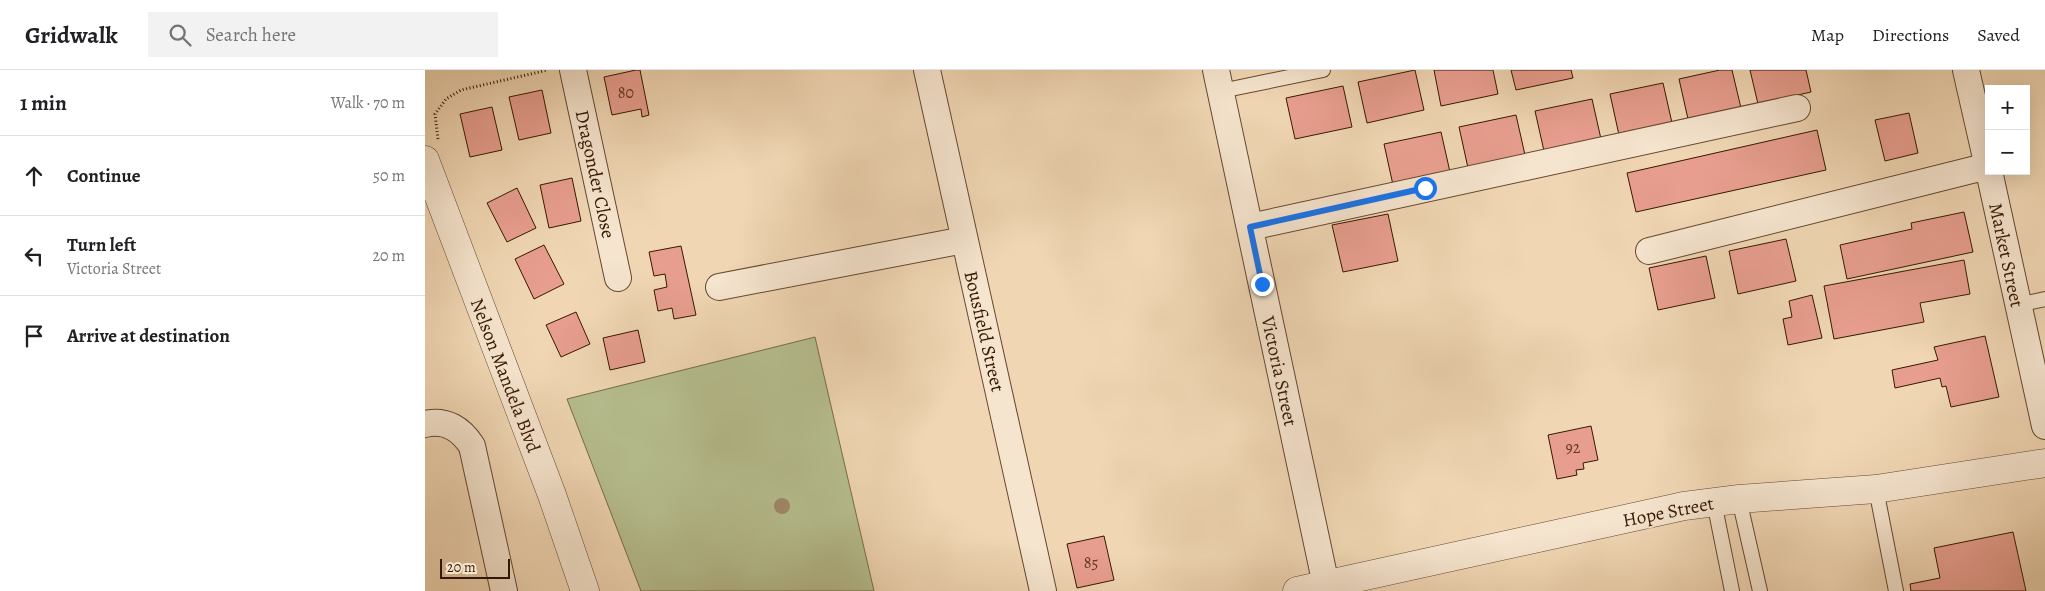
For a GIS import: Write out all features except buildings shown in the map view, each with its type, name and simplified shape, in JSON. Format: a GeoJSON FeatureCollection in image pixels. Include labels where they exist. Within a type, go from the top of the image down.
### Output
{"type":"FeatureCollection","features":[{"type":"Feature","properties":{"kind":"street","name":"Dragonder Close"},"geometry":{"type":"LineString","coordinates":[[573,70],[618,278]]}},
{"type":"Feature","properties":{"kind":"street","name":"Bousfield Street"},"geometry":{"type":"LineString","coordinates":[[927,70],[1043,591]]}},
{"type":"Feature","properties":{"kind":"street","name":"Market Street"},"geometry":{"type":"LineString","coordinates":[[1966,70],[1985,152]]}},
{"type":"Feature","properties":{"kind":"street","name":"Victoria Street"},"geometry":{"type":"LineString","coordinates":[[1218,81],[1326,584]]}},
{"type":"Feature","properties":{"kind":"street"},"geometry":{"type":"LineString","coordinates":[[1250,227],[1797,108]]}},
{"type":"Feature","properties":{"kind":"street","name":"Nelson Mandela Blvd"},"geometry":{"type":"LineString","coordinates":[[433,153],[442,206],[553,495],[585,591]]}},
{"type":"Feature","properties":{"kind":"street"},"geometry":{"type":"LineString","coordinates":[[1649,251],[1985,170]]}},
{"type":"Feature","properties":{"kind":"street","name":"Market Street"},"geometry":{"type":"LineString","coordinates":[[1990,175],[2018,305],[2038,357],[2044,417]]}},
{"type":"Feature","properties":{"kind":"street"},"geometry":{"type":"LineString","coordinates":[[425,185],[442,206]]}},
{"type":"Feature","properties":{"kind":"street"},"geometry":{"type":"LineString","coordinates":[[719,287],[965,240]]}},
{"type":"Feature","properties":{"kind":"street"},"geometry":{"type":"LineString","coordinates":[[425,424],[432,422],[451,425],[465,436],[472,446],[505,591]]}},
{"type":"Feature","properties":{"kind":"street","name":"Hope Street"},"geometry":{"type":"LineString","coordinates":[[1297,591],[1684,506],[1726,500],[1876,490],[2045,463]]}},
{"type":"Feature","properties":{"kind":"lane"},"geometry":{"type":"LineString","coordinates":[[1218,81],[1323,70]]}},
{"type":"Feature","properties":{"kind":"lane"},"geometry":{"type":"LineString","coordinates":[[2018,305],[2045,299]]}},
{"type":"Feature","properties":{"kind":"lane"},"geometry":{"type":"LineString","coordinates":[[1876,490],[1896,591]]}},
{"type":"Feature","properties":{"kind":"lane"},"geometry":{"type":"LineString","coordinates":[[1726,500],[1732,591]]}},
{"type":"Feature","properties":{"kind":"lane"},"geometry":{"type":"LineString","coordinates":[[1726,500],[1760,591]]}},
{"type":"Feature","properties":{"kind":"path"},"geometry":{"type":"LineString","coordinates":[[433,153],[437,138],[435,114],[446,99],[461,90],[549,70]]}},
{"type":"Feature","properties":{"kind":"green space"},"geometry":{"type":"Polygon","coordinates":[[[815,337],[874,591],[641,591],[567,399],[815,337]]]}},
{"type":"Feature","properties":{"kind":"route"},"geometry":{"type":"LineString","coordinates":[[1262,284],[1250,227],[1425,188]]}}]}
